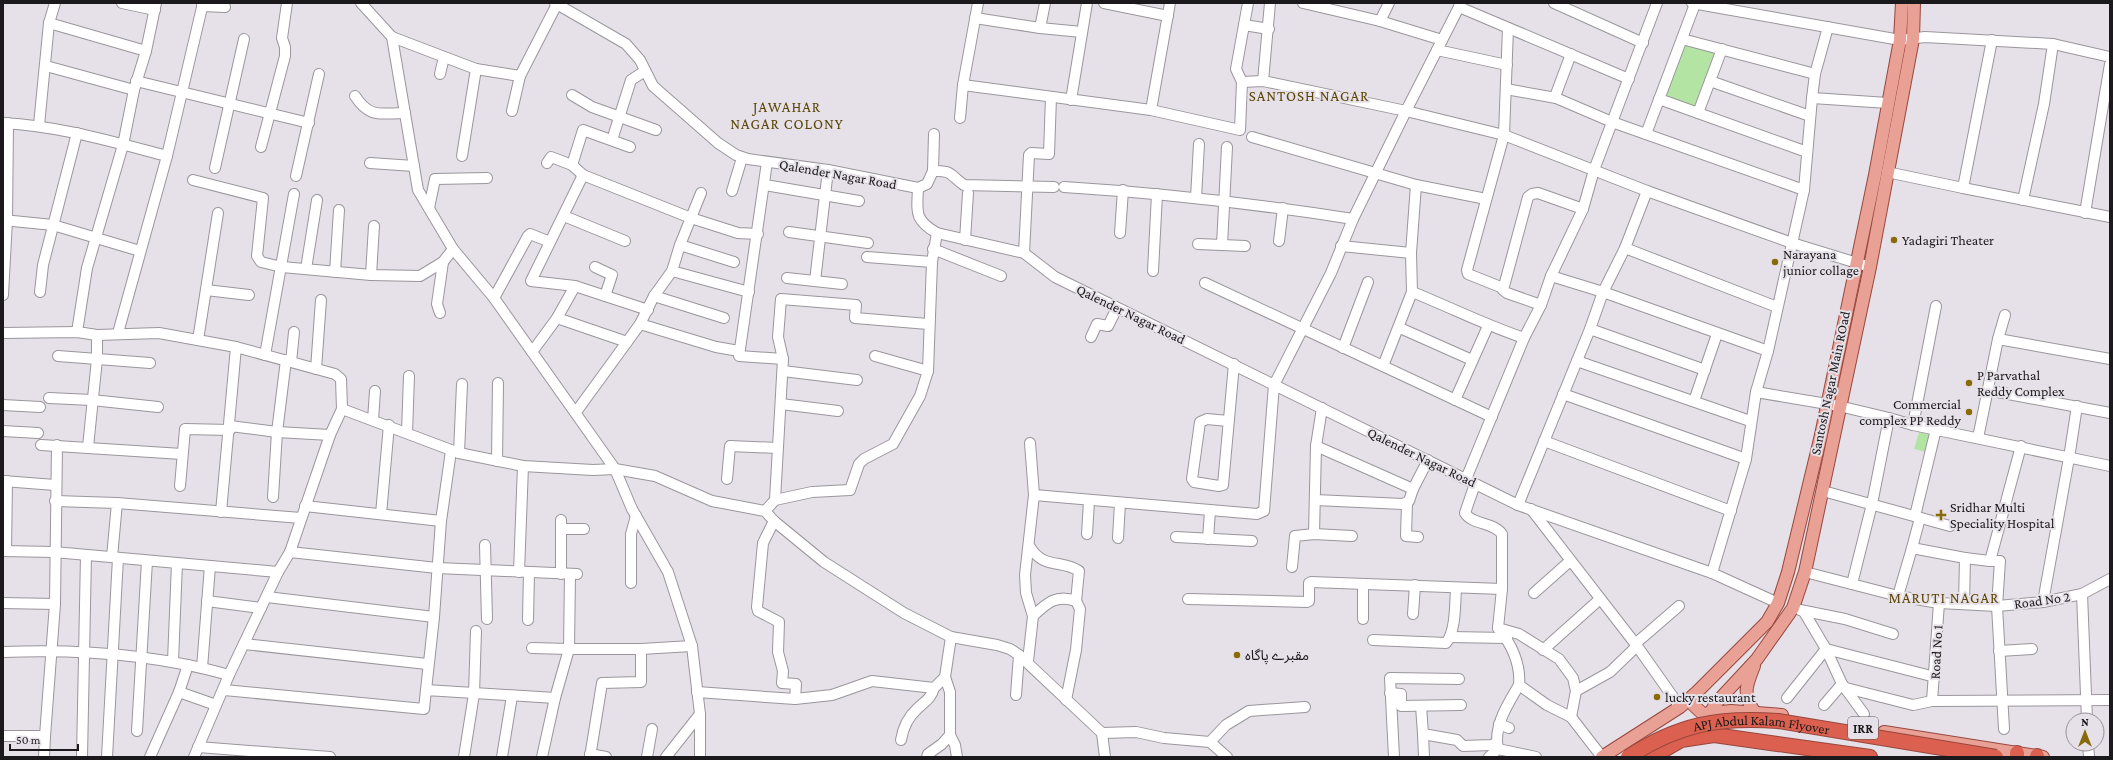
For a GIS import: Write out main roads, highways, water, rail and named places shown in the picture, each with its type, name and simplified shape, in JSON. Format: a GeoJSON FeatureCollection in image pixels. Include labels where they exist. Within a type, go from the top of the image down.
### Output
{"type":"FeatureCollection","features":[{"type":"Feature","properties":{"kind":"highway","name":"APJ Abdul Kalam Flyover"},"geometry":{"type":"LineString","coordinates":[[1628,757],[1649,743],[1691,726],[1748,719],[1778,721],[1996,757]]}},
{"type":"Feature","properties":{"kind":"highway","name":"IRR"},"geometry":{"type":"LineString","coordinates":[[1652,757],[1681,740],[1714,735],[1843,755],[1870,757]]}},
{"type":"Feature","properties":{"kind":"main road","name":"Santosh Nagar Main ROad"},"geometry":{"type":"LineString","coordinates":[[1697,737],[1708,714],[1798,610],[1823,491],[1833,405],[1857,263],[1900,40],[1902,3]]}},
{"type":"Feature","properties":{"kind":"main road","name":"Santosh Nagar Main ROad"},"geometry":{"type":"LineString","coordinates":[[1602,757],[1684,703],[1717,674],[1767,622],[1778,603],[1788,572],[1870,267],[1913,39],[1914,3]]}},
{"type":"Feature","properties":{"kind":"main road"},"geometry":{"type":"LineString","coordinates":[[1755,713],[1747,702],[1746,693],[1757,659]]}},
{"type":"Feature","properties":{"kind":"main road"},"geometry":{"type":"LineString","coordinates":[[1684,703],[1703,714],[1708,714]]}},
{"type":"Feature","properties":{"kind":"main road","name":"IRR"},"geometry":{"type":"LineString","coordinates":[[1708,714],[1731,711],[1772,714],[2017,755],[2039,757]]}},
{"type":"Feature","properties":{"kind":"place","name":"Yadagiri Theater"},"geometry":{"type":"Point","coordinates":[1894,240]}},
{"type":"Feature","properties":{"kind":"place","name":"Narayana junior collage"},"geometry":{"type":"Point","coordinates":[1775,262]}},
{"type":"Feature","properties":{"kind":"place","name":"P Parvathal Reddy Complex"},"geometry":{"type":"Point","coordinates":[1969,383]}},
{"type":"Feature","properties":{"kind":"place","name":"Commercial complex PP Reddy"},"geometry":{"type":"Point","coordinates":[1969,412]}},
{"type":"Feature","properties":{"kind":"place","name":"Sridhar Multi Speciality Hospital"},"geometry":{"type":"Point","coordinates":[1941,515]}},
{"type":"Feature","properties":{"kind":"place","name":"مقبرے پاگاہ"},"geometry":{"type":"Point","coordinates":[1237,655]}},
{"type":"Feature","properties":{"kind":"place","name":"lucky restaurant"},"geometry":{"type":"Point","coordinates":[1657,697]}},
{"type":"Feature","properties":{"kind":"district","name":"SANTOSH NAGAR"},"geometry":{"type":"Point","coordinates":[1309,96]}},
{"type":"Feature","properties":{"kind":"district","name":"JAWAHAR NAGAR COLONY"},"geometry":{"type":"Point","coordinates":[787,116]}},
{"type":"Feature","properties":{"kind":"district","name":"MARUTI NAGAR"},"geometry":{"type":"Point","coordinates":[1944,598]}}]}
